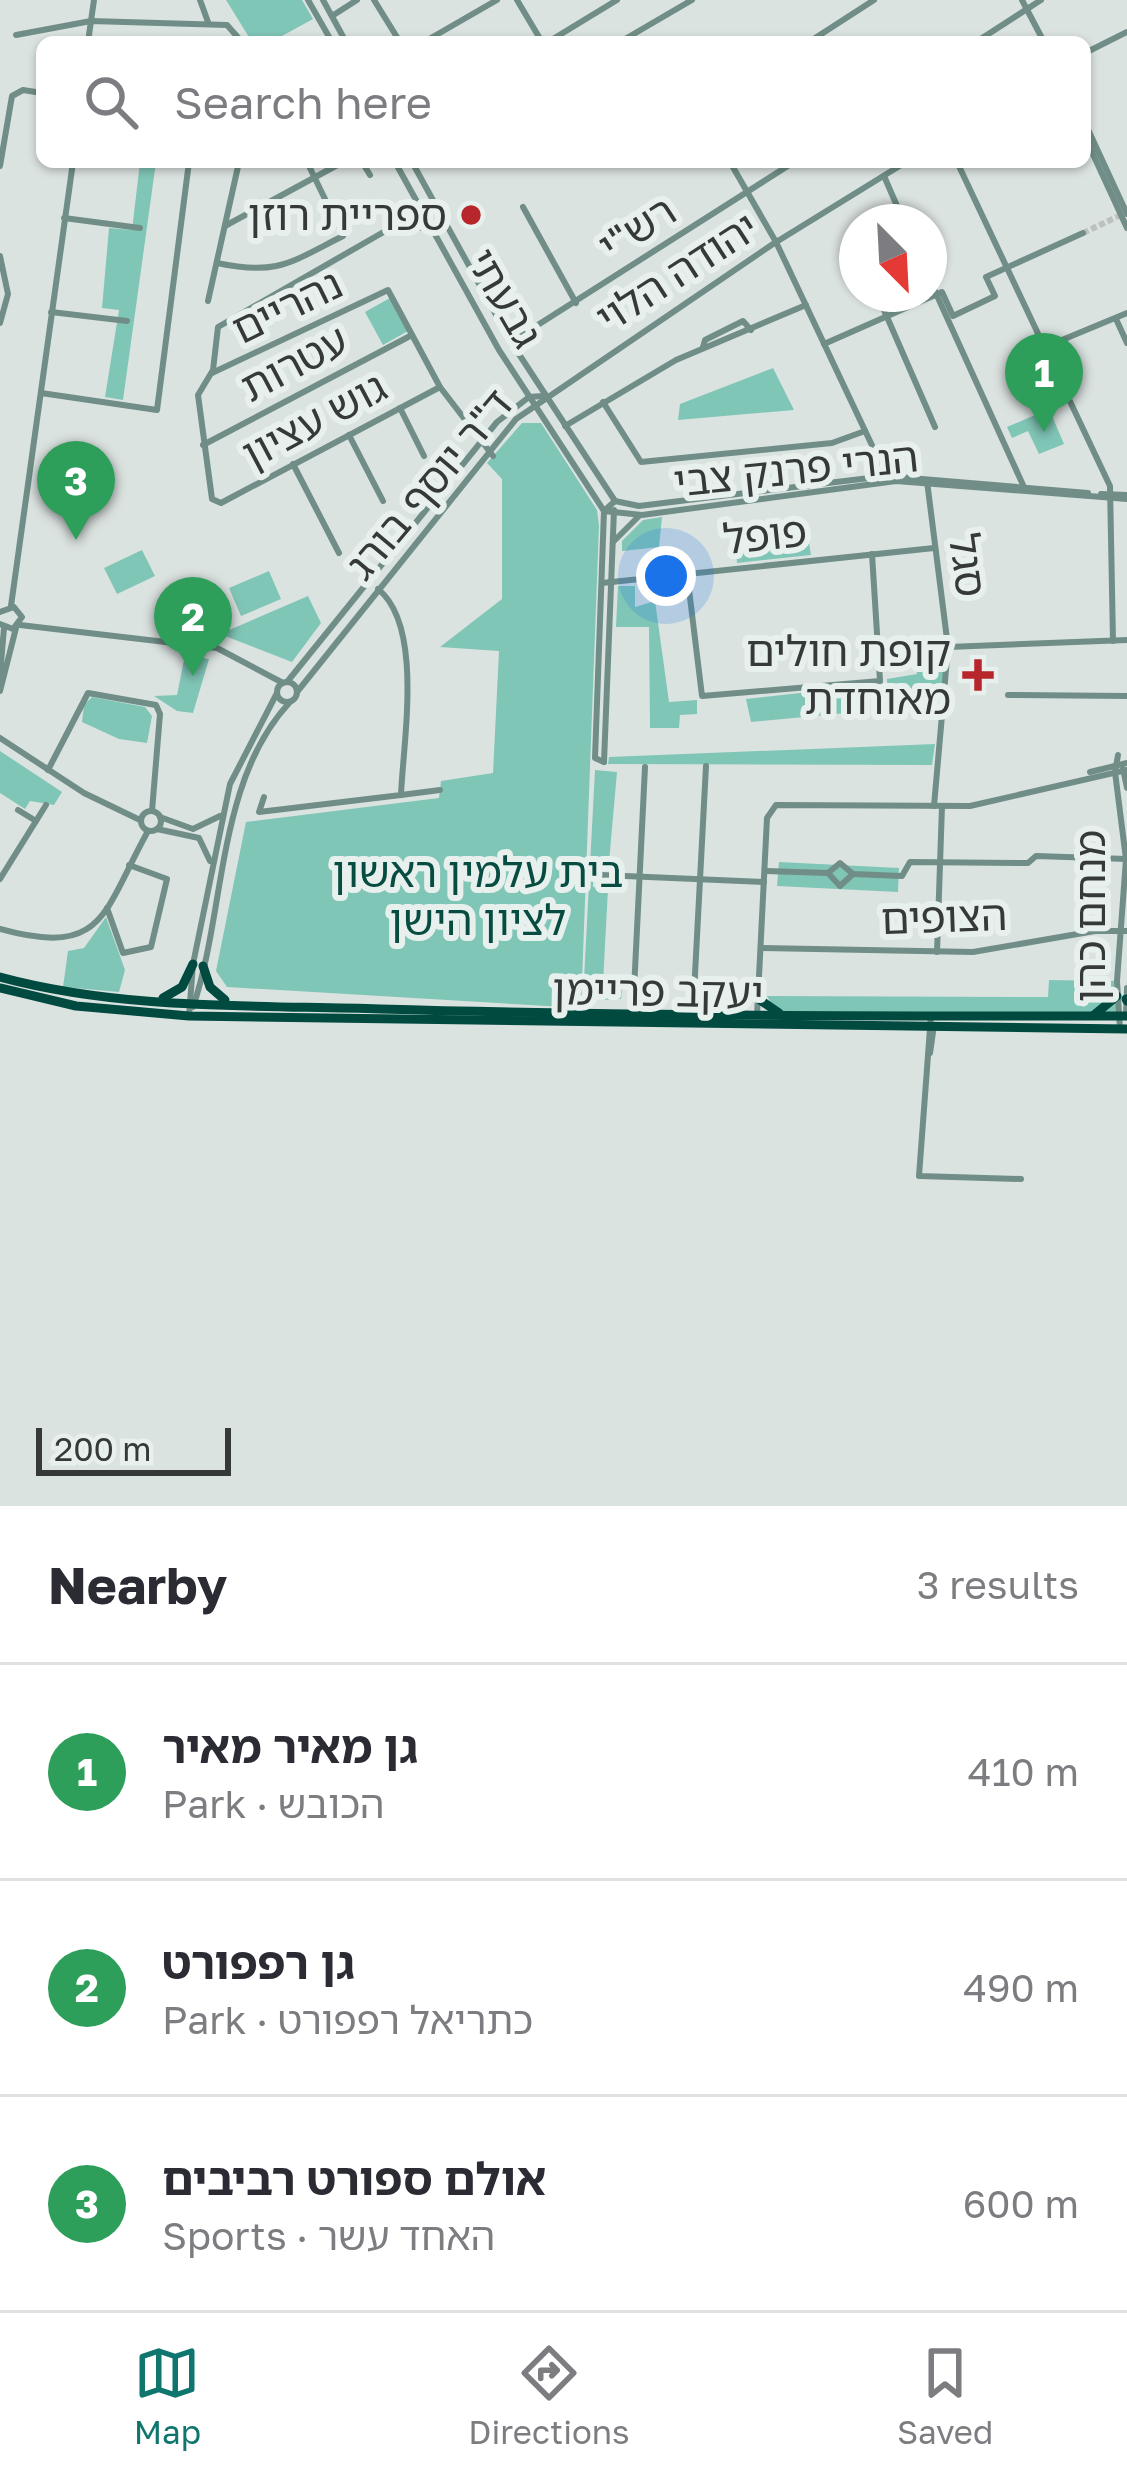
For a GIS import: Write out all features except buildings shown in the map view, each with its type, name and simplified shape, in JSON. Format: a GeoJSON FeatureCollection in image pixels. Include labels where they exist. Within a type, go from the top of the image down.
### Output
{"type":"FeatureCollection","features":[{"type":"Feature","properties":{"kind":"main road"},"geometry":{"type":"LineString","coordinates":[[148,1000],[178,991],[198,965],[214,992],[236,1004]]}},
{"type":"Feature","properties":{"kind":"main road","name":"יעקב פריימן"},"geometry":{"type":"LineString","coordinates":[[0,977],[77,995],[236,1004],[758,1019],[784,1015],[1123,1016]]}},
{"type":"Feature","properties":{"kind":"main road","name":"יעקב פריימן"},"geometry":{"type":"LineString","coordinates":[[0,988],[76,1006],[189,1016],[758,1019],[912,1027],[931,1033],[949,1027],[1124,1029]]}},
{"type":"Feature","properties":{"kind":"main road"},"geometry":{"type":"LineString","coordinates":[[741,1015],[759,998],[784,1015]]}},
{"type":"Feature","properties":{"kind":"main road"},"geometry":{"type":"LineString","coordinates":[[1094,1016],[1124,999]]}},
{"type":"Feature","properties":{"kind":"street"},"geometry":{"type":"LineString","coordinates":[[89,36],[94,0]]}},
{"type":"Feature","properties":{"kind":"street"},"geometry":{"type":"LineString","coordinates":[[200,0],[208,22]]}},
{"type":"Feature","properties":{"kind":"street"},"geometry":{"type":"LineString","coordinates":[[308,0],[329,36]]}},
{"type":"Feature","properties":{"kind":"street"},"geometry":{"type":"LineString","coordinates":[[322,0],[343,36]]}},
{"type":"Feature","properties":{"kind":"street"},"geometry":{"type":"LineString","coordinates":[[332,16],[357,0]]}},
{"type":"Feature","properties":{"kind":"street"},"geometry":{"type":"LineString","coordinates":[[374,0],[396,36]]}},
{"type":"Feature","properties":{"kind":"street"},"geometry":{"type":"LineString","coordinates":[[441,36],[497,0]]}},
{"type":"Feature","properties":{"kind":"street"},"geometry":{"type":"LineString","coordinates":[[518,0],[541,36]]}},
{"type":"Feature","properties":{"kind":"street"},"geometry":{"type":"LineString","coordinates":[[555,36],[617,0]]}},
{"type":"Feature","properties":{"kind":"street"},"geometry":{"type":"LineString","coordinates":[[630,36],[692,0]]}},
{"type":"Feature","properties":{"kind":"street"},"geometry":{"type":"LineString","coordinates":[[818,36],[874,0]]}},
{"type":"Feature","properties":{"kind":"street"},"geometry":{"type":"LineString","coordinates":[[984,36],[1024,4],[1041,0]]}},
{"type":"Feature","properties":{"kind":"street"},"geometry":{"type":"LineString","coordinates":[[1024,4],[1041,36]]}},
{"type":"Feature","properties":{"kind":"street"},"geometry":{"type":"LineString","coordinates":[[16,35],[91,20],[196,26],[208,22],[227,25],[237,36]]}},
{"type":"Feature","properties":{"kind":"street"},"geometry":{"type":"LineString","coordinates":[[1091,50],[1125,33],[1127,44]]}},
{"type":"Feature","properties":{"kind":"street"},"geometry":{"type":"LineString","coordinates":[[0,166],[12,96],[22,90],[36,93]]}},
{"type":"Feature","properties":{"kind":"street"},"geometry":{"type":"LineString","coordinates":[[1091,135],[1127,214]]}},
{"type":"Feature","properties":{"kind":"street"},"geometry":{"type":"LineString","coordinates":[[1091,150],[1127,228]]}},
{"type":"Feature","properties":{"kind":"street"},"geometry":{"type":"LineString","coordinates":[[0,691],[19,623],[11,606],[72,168]]}},
{"type":"Feature","properties":{"kind":"street"},"geometry":{"type":"LineString","coordinates":[[41,392],[157,410],[188,168]]}},
{"type":"Feature","properties":{"kind":"street"},"geometry":{"type":"LineString","coordinates":[[208,302],[238,168]]}},
{"type":"Feature","properties":{"kind":"street"},"geometry":{"type":"LineString","coordinates":[[217,262],[272,271],[313,256],[343,236],[309,168]]}},
{"type":"Feature","properties":{"kind":"street"},"geometry":{"type":"LineString","coordinates":[[225,226],[332,168]]}},
{"type":"Feature","properties":{"kind":"street"},"geometry":{"type":"LineString","coordinates":[[365,168],[370,176]]}},
{"type":"Feature","properties":{"kind":"street","name":"גבעתי"},"geometry":{"type":"LineString","coordinates":[[399,168],[529,397],[604,511]]}},
{"type":"Feature","properties":{"kind":"street"},"geometry":{"type":"LineString","coordinates":[[401,172],[407,168]]}},
{"type":"Feature","properties":{"kind":"street","name":"גבעתי"},"geometry":{"type":"LineString","coordinates":[[416,168],[543,396],[615,500]]}},
{"type":"Feature","properties":{"kind":"street"},"geometry":{"type":"LineString","coordinates":[[734,168],[776,242],[886,476]]}},
{"type":"Feature","properties":{"kind":"street","name":"רש\"י"},"geometry":{"type":"LineString","coordinates":[[511,342],[785,168]]}},
{"type":"Feature","properties":{"kind":"street","name":"יהודה הלוי"},"geometry":{"type":"LineString","coordinates":[[543,396],[896,168]]}},
{"type":"Feature","properties":{"kind":"street"},"geometry":{"type":"LineString","coordinates":[[960,168],[1110,494],[1113,641]]}},
{"type":"Feature","properties":{"kind":"street"},"geometry":{"type":"LineString","coordinates":[[884,176],[896,204]]}},
{"type":"Feature","properties":{"kind":"street"},"geometry":{"type":"LineString","coordinates":[[203,446],[198,395],[212,373],[218,328],[436,207]]}},
{"type":"Feature","properties":{"kind":"street"},"geometry":{"type":"LineString","coordinates":[[524,207],[576,303]]}},
{"type":"Feature","properties":{"kind":"street"},"geometry":{"type":"LineString","coordinates":[[64,218],[140,228]]}},
{"type":"Feature","properties":{"kind":"street"},"geometry":{"type":"LineString","coordinates":[[402,224],[421,224],[434,233]]}},
{"type":"Feature","properties":{"kind":"street"},"geometry":{"type":"LineString","coordinates":[[947,303],[953,316],[995,296],[986,277],[1083,232]]}},
{"type":"Feature","properties":{"kind":"street"},"geometry":{"type":"LineString","coordinates":[[0,256],[8,294],[0,323]]}},
{"type":"Feature","properties":{"kind":"street","name":"נהריים"},"geometry":{"type":"LineString","coordinates":[[212,373],[388,290],[413,334]]}},
{"type":"Feature","properties":{"kind":"street"},"geometry":{"type":"LineString","coordinates":[[564,426],[703,347],[705,340],[736,322],[743,321],[751,330],[806,305]]}},
{"type":"Feature","properties":{"kind":"street"},"geometry":{"type":"LineString","coordinates":[[52,312],[127,321]]}},
{"type":"Feature","properties":{"kind":"street"},"geometry":{"type":"LineString","coordinates":[[885,312],[935,428]]}},
{"type":"Feature","properties":{"kind":"street"},"geometry":{"type":"LineString","coordinates":[[824,344],[896,312]]}},
{"type":"Feature","properties":{"kind":"street"},"geometry":{"type":"LineString","coordinates":[[944,312],[1023,484]]}},
{"type":"Feature","properties":{"kind":"street"},"geometry":{"type":"LineString","coordinates":[[1045,347],[1127,313]]}},
{"type":"Feature","properties":{"kind":"street"},"geometry":{"type":"LineString","coordinates":[[1115,318],[1127,343]]}},
{"type":"Feature","properties":{"kind":"street"},"geometry":{"type":"LineString","coordinates":[[413,334],[440,387],[490,454]]}},
{"type":"Feature","properties":{"kind":"street","name":"עטרות"},"geometry":{"type":"LineString","coordinates":[[203,446],[413,334]]}},
{"type":"Feature","properties":{"kind":"street","name":"גוש עציון"},"geometry":{"type":"LineString","coordinates":[[203,446],[215,504],[440,387]]}},
{"type":"Feature","properties":{"kind":"street","name":"ד\"ר יוסף בורג"},"geometry":{"type":"LineString","coordinates":[[189,1016],[222,813],[237,766],[281,687],[492,427],[529,397],[543,396]]}},
{"type":"Feature","properties":{"kind":"street","name":"ד\"ר יוסף בורג"},"geometry":{"type":"LineString","coordinates":[[198,965],[244,785],[264,740],[378,589],[516,419],[543,396]]}},
{"type":"Feature","properties":{"kind":"street"},"geometry":{"type":"LineString","coordinates":[[603,402],[641,463],[832,443],[865,431]]}},
{"type":"Feature","properties":{"kind":"street"},"geometry":{"type":"LineString","coordinates":[[400,408],[424,456]]}},
{"type":"Feature","properties":{"kind":"street"},"geometry":{"type":"LineString","coordinates":[[516,419],[545,420]]}},
{"type":"Feature","properties":{"kind":"street"},"geometry":{"type":"LineString","coordinates":[[468,429],[492,427]]}},
{"type":"Feature","properties":{"kind":"street"},"geometry":{"type":"LineString","coordinates":[[349,435],[383,501]]}},
{"type":"Feature","properties":{"kind":"street"},"geometry":{"type":"LineString","coordinates":[[293,464],[339,553]]}},
{"type":"Feature","properties":{"kind":"street","name":"הנרי פרנק צבי"},"geometry":{"type":"LineString","coordinates":[[615,500],[639,506],[886,476],[1110,494]]}},
{"type":"Feature","properties":{"kind":"street","name":"סגל"},"geometry":{"type":"LineString","coordinates":[[927,480],[948,646],[938,806],[938,952]]}},
{"type":"Feature","properties":{"kind":"street","name":"הנרי פרנק צבי"},"geometry":{"type":"LineString","coordinates":[[614,514],[642,515],[896,481],[1023,484],[1127,497]]}},
{"type":"Feature","properties":{"kind":"street"},"geometry":{"type":"LineString","coordinates":[[615,500],[604,511],[606,583],[604,761],[595,758],[606,583],[615,500]]}},
{"type":"Feature","properties":{"kind":"street"},"geometry":{"type":"LineString","coordinates":[[604,511],[614,514]]}},
{"type":"Feature","properties":{"kind":"street"},"geometry":{"type":"LineString","coordinates":[[612,544],[626,524],[642,515]]}},
{"type":"Feature","properties":{"kind":"street","name":"פופל"},"geometry":{"type":"LineString","coordinates":[[606,583],[934,548]]}},
{"type":"Feature","properties":{"kind":"street"},"geometry":{"type":"LineString","coordinates":[[687,573],[702,696],[880,681],[872,554]]}},
{"type":"Feature","properties":{"kind":"street"},"geometry":{"type":"LineString","coordinates":[[378,589],[393,608],[406,646],[401,795]]}},
{"type":"Feature","properties":{"kind":"street"},"geometry":{"type":"LineString","coordinates":[[0,612],[11,606]]}},
{"type":"Feature","properties":{"kind":"street"},"geometry":{"type":"LineString","coordinates":[[0,675],[2,626],[32,623],[218,648],[257,668],[281,687],[290,702]]}},
{"type":"Feature","properties":{"kind":"street"},"geometry":{"type":"LineString","coordinates":[[948,646],[1127,640]]}},
{"type":"Feature","properties":{"kind":"street"},"geometry":{"type":"LineString","coordinates":[[281,687],[297,692]]}},
{"type":"Feature","properties":{"kind":"street"},"geometry":{"type":"LineString","coordinates":[[48,770],[88,693],[156,705],[159,725],[152,811],[140,820]]}},
{"type":"Feature","properties":{"kind":"street"},"geometry":{"type":"LineString","coordinates":[[1008,695],[1127,696]]}},
{"type":"Feature","properties":{"kind":"street"},"geometry":{"type":"LineString","coordinates":[[0,738],[153,830],[199,838],[211,866]]}},
{"type":"Feature","properties":{"kind":"street"},"geometry":{"type":"LineString","coordinates":[[758,1019],[766,818],[776,805],[970,806],[1122,765]]}},
{"type":"Feature","properties":{"kind":"street","name":"מנחם כהן"},"geometry":{"type":"LineString","coordinates":[[1122,765],[1127,788]]}},
{"type":"Feature","properties":{"kind":"street","name":"מנחם כהן"},"geometry":{"type":"LineString","coordinates":[[1122,765],[1127,859],[1124,1029]]}},
{"type":"Feature","properties":{"kind":"street"},"geometry":{"type":"LineString","coordinates":[[694,993],[706,766]]}},
{"type":"Feature","properties":{"kind":"street"},"geometry":{"type":"LineString","coordinates":[[634,990],[645,767]]}},
{"type":"Feature","properties":{"kind":"street"},"geometry":{"type":"LineString","coordinates":[[264,797],[259,812],[440,790]]}},
{"type":"Feature","properties":{"kind":"street"},"geometry":{"type":"LineString","coordinates":[[0,879],[46,805]]}},
{"type":"Feature","properties":{"kind":"street"},"geometry":{"type":"LineString","coordinates":[[18,810],[36,821]]}},
{"type":"Feature","properties":{"kind":"street"},"geometry":{"type":"LineString","coordinates":[[152,811],[160,818],[199,829],[222,813]]}},
{"type":"Feature","properties":{"kind":"street"},"geometry":{"type":"LineString","coordinates":[[0,929],[69,940],[91,929],[160,818]]}},
{"type":"Feature","properties":{"kind":"street"},"geometry":{"type":"LineString","coordinates":[[765,871],[828,873],[840,863],[853,874],[902,876],[910,862],[1028,863],[1036,856],[1127,859]]}},
{"type":"Feature","properties":{"kind":"street"},"geometry":{"type":"LineString","coordinates":[[106,905],[123,953],[151,947],[167,880],[129,866]]}},
{"type":"Feature","properties":{"kind":"street"},"geometry":{"type":"LineString","coordinates":[[828,873],[840,886],[853,874]]}},
{"type":"Feature","properties":{"kind":"street"},"geometry":{"type":"LineString","coordinates":[[602,875],[764,882]]}},
{"type":"Feature","properties":{"kind":"street","name":"הצופים"},"geometry":{"type":"LineString","coordinates":[[761,948],[973,952],[1124,932]]}},
{"type":"Feature","properties":{"kind":"street","name":"מנחם כהן"},"geometry":{"type":"LineString","coordinates":[[1124,999],[1127,988]]}},
{"type":"Feature","properties":{"kind":"street"},"geometry":{"type":"LineString","coordinates":[[931,1015],[920,1176],[1021,1179]]}},
{"type":"Feature","properties":{"kind":"green space"},"geometry":{"type":"Polygon","coordinates":[[[226,0],[302,0],[313,19],[282,36],[248,36],[226,0]]]}},
{"type":"Feature","properties":{"kind":"green space"},"geometry":{"type":"Polygon","coordinates":[[[139,168],[155,168],[123,400],[105,397],[119,310],[102,308],[109,228],[132,230],[139,168]]]}},
{"type":"Feature","properties":{"kind":"green space"},"geometry":{"type":"Polygon","coordinates":[[[390,298],[408,331],[383,345],[365,312],[390,298]]]}},
{"type":"Feature","properties":{"kind":"green space"},"geometry":{"type":"Polygon","coordinates":[[[773,368],[794,410],[678,420],[680,404],[773,368]]]}},
{"type":"Feature","properties":{"kind":"green space"},"geometry":{"type":"Polygon","coordinates":[[[1049,409],[1064,444],[1039,454],[1028,431],[1012,438],[1007,427],[1049,409]]]}},
{"type":"Feature","properties":{"kind":"green space","name":"בית עלמין ראשון לציון הישן"},"geometry":{"type":"Polygon","coordinates":[[[522,423],[541,423],[597,510],[599,526],[581,1008],[227,987],[216,971],[246,822],[439,798],[441,781],[493,773],[499,651],[440,647],[502,599],[502,479],[487,463],[522,423]]]}},
{"type":"Feature","properties":{"kind":"green space"},"geometry":{"type":"Polygon","coordinates":[[[662,517],[659,547],[622,551],[622,541],[643,520],[662,517]]]}},
{"type":"Feature","properties":{"kind":"green space"},"geometry":{"type":"Polygon","coordinates":[[[808,537],[811,555],[737,563],[736,547],[808,537]]]}},
{"type":"Feature","properties":{"kind":"green space"},"geometry":{"type":"Polygon","coordinates":[[[142,550],[155,576],[117,594],[104,568],[142,550]]]}},
{"type":"Feature","properties":{"kind":"green space"},"geometry":{"type":"Polygon","coordinates":[[[269,571],[281,599],[241,616],[229,588],[269,571]]]}},
{"type":"Feature","properties":{"kind":"green space"},"geometry":{"type":"Polygon","coordinates":[[[618,586],[635,586],[635,607],[655,601],[669,702],[697,700],[697,714],[680,715],[679,728],[650,728],[649,627],[616,627],[618,586]]]}},
{"type":"Feature","properties":{"kind":"green space"},"geometry":{"type":"Polygon","coordinates":[[[308,596],[321,623],[292,662],[220,634],[308,596]]]}},
{"type":"Feature","properties":{"kind":"green space"},"geometry":{"type":"Polygon","coordinates":[[[948,647],[944,698],[888,706],[887,679],[917,674],[915,655],[948,647]]]}},
{"type":"Feature","properties":{"kind":"green space"},"geometry":{"type":"Polygon","coordinates":[[[185,655],[209,659],[193,713],[177,711],[154,696],[177,695],[185,655]]]}},
{"type":"Feature","properties":{"kind":"green space"},"geometry":{"type":"Polygon","coordinates":[[[845,688],[847,713],[751,722],[746,699],[845,688]]]}},
{"type":"Feature","properties":{"kind":"green space"},"geometry":{"type":"Polygon","coordinates":[[[92,697],[145,707],[152,716],[147,743],[119,739],[82,722],[84,705],[92,697]]]}},
{"type":"Feature","properties":{"kind":"green space"},"geometry":{"type":"Polygon","coordinates":[[[935,744],[932,765],[608,764],[609,757],[935,744]]]}},
{"type":"Feature","properties":{"kind":"green space"},"geometry":{"type":"Polygon","coordinates":[[[0,751],[62,792],[54,805],[30,801],[25,809],[0,793],[0,751]]]}},
{"type":"Feature","properties":{"kind":"green space"},"geometry":{"type":"Polygon","coordinates":[[[595,770],[617,772],[609,862],[593,863],[593,887],[608,889],[603,983],[623,985],[621,999],[601,1000],[584,979],[595,770]]]}},
{"type":"Feature","properties":{"kind":"green space"},"geometry":{"type":"Polygon","coordinates":[[[779,862],[899,868],[898,892],[777,886],[779,862]]]}},
{"type":"Feature","properties":{"kind":"green space"},"geometry":{"type":"Polygon","coordinates":[[[106,917],[125,970],[119,992],[63,987],[68,951],[84,948],[106,917]]]}},
{"type":"Feature","properties":{"kind":"green space"},"geometry":{"type":"Polygon","coordinates":[[[1049,980],[1117,981],[1117,1016],[791,1015],[773,1007],[767,996],[1048,997],[1049,980]]]}},
{"type":"Feature","properties":{"kind":"tunnel"},"geometry":{"type":"LineString","coordinates":[[1083,233],[1121,215]]}},
{"type":"Feature","properties":{"kind":"place","name":"ספריית רוזן"},"geometry":{"type":"Point","coordinates":[471,215]}},
{"type":"Feature","properties":{"kind":"place","name":"גן מאיר מאיר"},"geometry":{"type":"Point","coordinates":[1044,432]}},
{"type":"Feature","properties":{"kind":"place","name":"אולם ספורט רביבים"},"geometry":{"type":"Point","coordinates":[76,540]}},
{"type":"Feature","properties":{"kind":"place","name":"קופת חולים מאוחדת"},"geometry":{"type":"Point","coordinates":[978,675]}},
{"type":"Feature","properties":{"kind":"place","name":"גן רפפורט"},"geometry":{"type":"Point","coordinates":[193,676]}}]}
